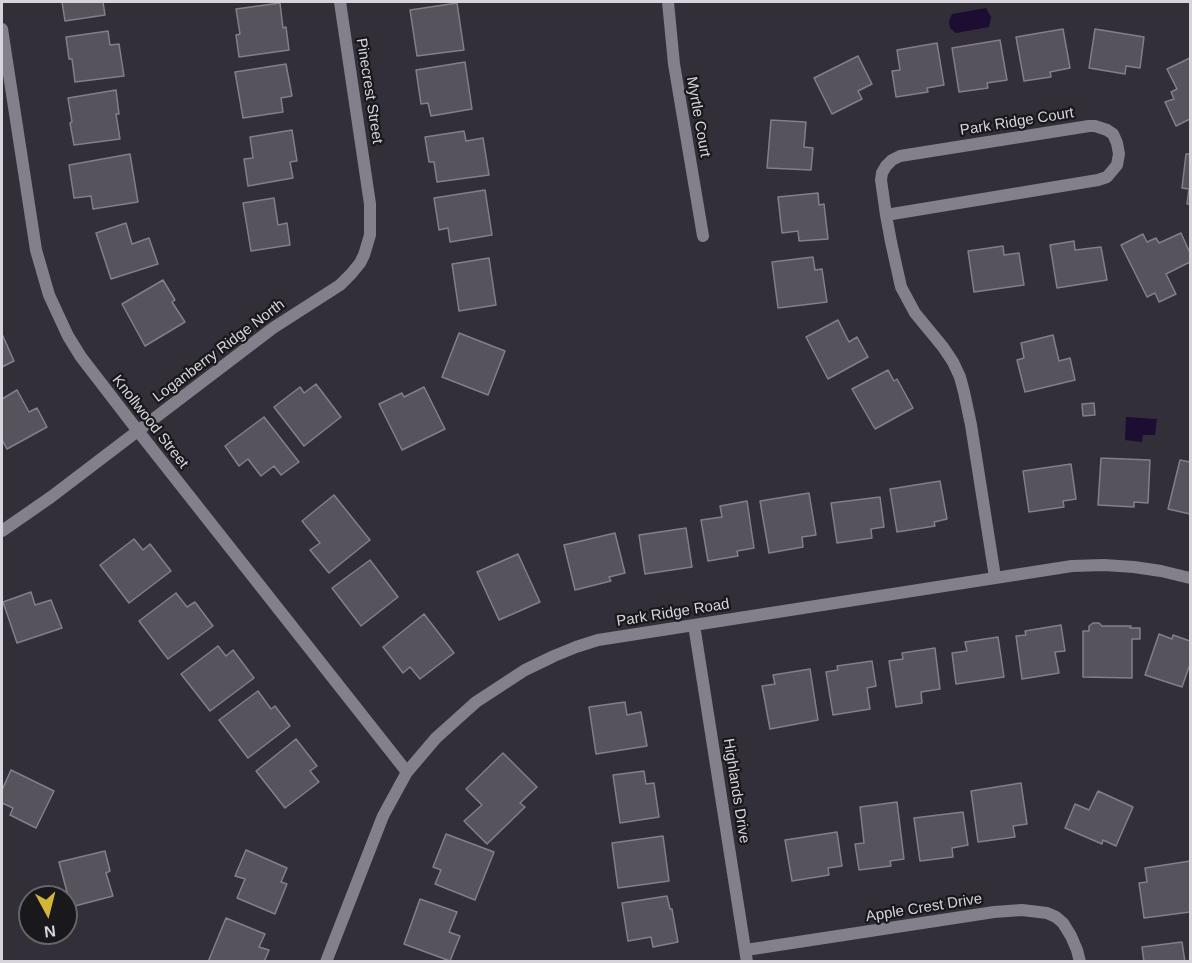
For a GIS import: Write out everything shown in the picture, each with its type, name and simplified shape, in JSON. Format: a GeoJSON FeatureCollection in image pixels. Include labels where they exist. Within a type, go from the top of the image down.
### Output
{"type":"FeatureCollection","features":[{"type":"Feature","properties":{"kind":"street","name":"Pinecrest Street"},"geometry":{"type":"LineString","coordinates":[[340,2],[368,185]]}},
{"type":"Feature","properties":{"kind":"street","name":"Myrtle Court"},"geometry":{"type":"LineString","coordinates":[[668,2],[674,64],[703,236]]}},
{"type":"Feature","properties":{"kind":"street","name":"Knollwood Street"},"geometry":{"type":"LineString","coordinates":[[2,29],[31,227],[49,295],[68,336],[81,357],[138,431],[407,772]]}},
{"type":"Feature","properties":{"kind":"street","name":"Park Ridge Court"},"geometry":{"type":"LineString","coordinates":[[886,215],[1098,180],[1107,177],[1117,165],[1118,143],[1113,134],[1107,130],[1089,126],[900,156],[886,166],[880,180],[895,268],[901,287],[915,313],[943,347],[960,377],[968,406],[995,577]]}},
{"type":"Feature","properties":{"kind":"street","name":"Loganberry Ridge North"},"geometry":{"type":"LineString","coordinates":[[2,531],[51,497],[273,328],[340,285],[364,255],[370,235],[368,185]]}},
{"type":"Feature","properties":{"kind":"street","name":"Park Ridge Road"},"geometry":{"type":"LineString","coordinates":[[326,962],[382,816],[407,772],[436,738],[476,702],[525,670],[554,656],[598,640],[1072,566],[1134,567],[1161,570],[1191,578]]}},
{"type":"Feature","properties":{"kind":"street","name":"Highlands Drive"},"geometry":{"type":"LineString","coordinates":[[694,625],[746,956]]}},
{"type":"Feature","properties":{"kind":"street","name":"Apple Crest Drive"},"geometry":{"type":"LineString","coordinates":[[746,956],[994,912],[1028,910],[1047,913],[1063,923],[1071,936],[1080,962]]}},
{"type":"Feature","properties":{"kind":"shaded area"},"geometry":{"type":"Polygon","coordinates":[[[986,8],[991,17],[989,27],[956,33],[950,28],[949,21],[952,14],[986,8]]]}},
{"type":"Feature","properties":{"kind":"shaded area"},"geometry":{"type":"Polygon","coordinates":[[[1126,417],[1157,419],[1155,435],[1143,435],[1142,442],[1125,440],[1126,417]]]}},
{"type":"Feature","properties":{"kind":"building"},"geometry":{"type":"Polygon","coordinates":[[[62,2],[103,2],[105,15],[65,21],[62,2]]]}},
{"type":"Feature","properties":{"kind":"building"},"geometry":{"type":"Polygon","coordinates":[[[280,3],[289,50],[239,57],[236,35],[240,34],[236,9],[280,3]]]}},
{"type":"Feature","properties":{"kind":"building"},"geometry":{"type":"Polygon","coordinates":[[[457,3],[464,50],[417,56],[410,10],[457,3]]]}},
{"type":"Feature","properties":{"kind":"building"},"geometry":{"type":"Polygon","coordinates":[[[1063,29],[1070,68],[1050,72],[1051,77],[1024,81],[1016,37],[1063,29]]]}},
{"type":"Feature","properties":{"kind":"building"},"geometry":{"type":"Polygon","coordinates":[[[1095,29],[1144,37],[1140,68],[1126,66],[1125,74],[1089,68],[1095,29]]]}},
{"type":"Feature","properties":{"kind":"building"},"geometry":{"type":"Polygon","coordinates":[[[108,31],[110,45],[119,44],[124,76],[75,82],[66,37],[108,31]]]}},
{"type":"Feature","properties":{"kind":"building"},"geometry":{"type":"Polygon","coordinates":[[[1000,40],[1007,80],[987,83],[988,88],[959,92],[952,48],[1000,40]]]}},
{"type":"Feature","properties":{"kind":"building"},"geometry":{"type":"Polygon","coordinates":[[[937,43],[944,85],[927,88],[928,92],[896,97],[892,71],[900,70],[897,50],[937,43]]]}},
{"type":"Feature","properties":{"kind":"building"},"geometry":{"type":"Polygon","coordinates":[[[858,56],[872,84],[858,91],[862,99],[832,114],[814,78],[858,56]]]}},
{"type":"Feature","properties":{"kind":"building"},"geometry":{"type":"Polygon","coordinates":[[[1190,58],[1190,119],[1176,126],[1165,102],[1174,99],[1171,92],[1177,89],[1167,69],[1190,58]]]}},
{"type":"Feature","properties":{"kind":"building"},"geometry":{"type":"Polygon","coordinates":[[[465,62],[472,109],[431,116],[428,103],[421,104],[416,70],[465,62]]]}},
{"type":"Feature","properties":{"kind":"building"},"geometry":{"type":"Polygon","coordinates":[[[286,64],[292,96],[281,98],[283,112],[243,118],[235,72],[286,64]]]}},
{"type":"Feature","properties":{"kind":"building"},"geometry":{"type":"Polygon","coordinates":[[[116,90],[119,114],[116,114],[120,139],[74,145],[68,98],[116,90]]]}},
{"type":"Feature","properties":{"kind":"building"},"geometry":{"type":"Polygon","coordinates":[[[771,120],[806,122],[804,147],[813,148],[811,170],[767,168],[771,120]]]}},
{"type":"Feature","properties":{"kind":"building"},"geometry":{"type":"Polygon","coordinates":[[[292,130],[297,161],[290,162],[293,178],[248,186],[244,159],[253,158],[250,137],[292,130]]]}},
{"type":"Feature","properties":{"kind":"building"},"geometry":{"type":"Polygon","coordinates":[[[464,131],[466,141],[483,138],[489,175],[437,182],[434,162],[429,162],[425,137],[464,131]]]}},
{"type":"Feature","properties":{"kind":"building"},"geometry":{"type":"Polygon","coordinates":[[[130,154],[138,202],[93,209],[91,196],[74,198],[69,165],[130,154]]]}},
{"type":"Feature","properties":{"kind":"building"},"geometry":{"type":"Polygon","coordinates":[[[1186,154],[1190,154],[1190,204],[1187,204],[1189,189],[1182,188],[1186,154]]]}},
{"type":"Feature","properties":{"kind":"building"},"geometry":{"type":"Polygon","coordinates":[[[485,190],[492,235],[450,242],[448,228],[439,230],[434,198],[485,190]]]}},
{"type":"Feature","properties":{"kind":"building"},"geometry":{"type":"Polygon","coordinates":[[[818,193],[819,205],[824,204],[828,239],[799,241],[798,231],[782,233],[778,197],[818,193]]]}},
{"type":"Feature","properties":{"kind":"building"},"geometry":{"type":"Polygon","coordinates":[[[274,198],[278,225],[287,223],[290,245],[251,251],[243,203],[274,198]]]}},
{"type":"Feature","properties":{"kind":"building"},"geometry":{"type":"Polygon","coordinates":[[[126,223],[132,244],[149,238],[158,264],[111,279],[96,233],[126,223]]]}},
{"type":"Feature","properties":{"kind":"building"},"geometry":{"type":"Polygon","coordinates":[[[1181,233],[1190,253],[1190,262],[1166,274],[1176,294],[1159,302],[1155,293],[1147,297],[1121,245],[1143,234],[1147,242],[1156,238],[1159,243],[1181,233]]]}},
{"type":"Feature","properties":{"kind":"building"},"geometry":{"type":"Polygon","coordinates":[[[1074,241],[1075,250],[1101,247],[1107,280],[1057,288],[1050,245],[1074,241]]]}},
{"type":"Feature","properties":{"kind":"building"},"geometry":{"type":"Polygon","coordinates":[[[1003,246],[1004,255],[1019,253],[1024,285],[974,292],[968,251],[1003,246]]]}},
{"type":"Feature","properties":{"kind":"building"},"geometry":{"type":"Polygon","coordinates":[[[813,257],[815,270],[822,269],[827,302],[778,308],[772,262],[813,257]]]}},
{"type":"Feature","properties":{"kind":"building"},"geometry":{"type":"Polygon","coordinates":[[[489,258],[496,305],[459,311],[452,264],[489,258]]]}},
{"type":"Feature","properties":{"kind":"building"},"geometry":{"type":"Polygon","coordinates":[[[163,280],[175,300],[172,302],[185,322],[145,346],[122,304],[163,280]]]}},
{"type":"Feature","properties":{"kind":"building"},"geometry":{"type":"Polygon","coordinates":[[[838,320],[849,342],[857,337],[868,357],[828,379],[806,337],[838,320]]]}},
{"type":"Feature","properties":{"kind":"building"},"geometry":{"type":"Polygon","coordinates":[[[459,333],[505,351],[488,395],[442,377],[459,333]]]}},
{"type":"Feature","properties":{"kind":"building"},"geometry":{"type":"Polygon","coordinates":[[[2,334],[14,361],[2,367],[2,334]]]}},
{"type":"Feature","properties":{"kind":"building"},"geometry":{"type":"Polygon","coordinates":[[[1053,335],[1059,361],[1070,358],[1075,380],[1025,392],[1017,360],[1024,358],[1021,343],[1053,335]]]}},
{"type":"Feature","properties":{"kind":"building"},"geometry":{"type":"Polygon","coordinates":[[[888,370],[894,381],[897,379],[913,408],[875,429],[852,389],[888,370]]]}},
{"type":"Feature","properties":{"kind":"building"},"geometry":{"type":"Polygon","coordinates":[[[316,384],[341,417],[304,446],[274,407],[300,387],[304,393],[316,384]]]}},
{"type":"Feature","properties":{"kind":"building"},"geometry":{"type":"Polygon","coordinates":[[[424,387],[445,429],[402,450],[379,404],[402,393],[404,397],[424,387]]]}},
{"type":"Feature","properties":{"kind":"building"},"geometry":{"type":"Polygon","coordinates":[[[17,390],[29,412],[37,408],[47,427],[7,449],[2,440],[2,399],[17,390]]]}},
{"type":"Feature","properties":{"kind":"building"},"geometry":{"type":"Polygon","coordinates":[[[1094,403],[1095,415],[1083,416],[1082,404],[1094,403]]]}},
{"type":"Feature","properties":{"kind":"building"},"geometry":{"type":"Polygon","coordinates":[[[264,417],[299,462],[281,475],[274,466],[261,476],[248,459],[239,466],[225,446],[264,417]]]}},
{"type":"Feature","properties":{"kind":"building"},"geometry":{"type":"Polygon","coordinates":[[[1101,458],[1150,460],[1148,503],[1134,502],[1134,507],[1098,505],[1101,458]]]}},
{"type":"Feature","properties":{"kind":"building"},"geometry":{"type":"Polygon","coordinates":[[[1180,460],[1190,462],[1190,514],[1168,509],[1180,460]]]}},
{"type":"Feature","properties":{"kind":"building"},"geometry":{"type":"Polygon","coordinates":[[[1071,464],[1076,499],[1063,501],[1064,507],[1029,512],[1023,471],[1071,464]]]}},
{"type":"Feature","properties":{"kind":"building"},"geometry":{"type":"Polygon","coordinates":[[[940,481],[947,519],[934,522],[935,526],[897,532],[890,489],[940,481]]]}},
{"type":"Feature","properties":{"kind":"building"},"geometry":{"type":"Polygon","coordinates":[[[809,493],[816,535],[802,537],[803,547],[769,553],[760,501],[809,493]]]}},
{"type":"Feature","properties":{"kind":"building"},"geometry":{"type":"Polygon","coordinates":[[[334,495],[370,540],[329,573],[310,550],[320,543],[302,521],[334,495]]]}},
{"type":"Feature","properties":{"kind":"building"},"geometry":{"type":"Polygon","coordinates":[[[880,497],[884,527],[871,529],[872,538],[837,543],[831,503],[880,497]]]}},
{"type":"Feature","properties":{"kind":"building"},"geometry":{"type":"Polygon","coordinates":[[[747,501],[754,548],[737,551],[738,556],[708,561],[701,520],[722,517],[720,506],[747,501]]]}},
{"type":"Feature","properties":{"kind":"building"},"geometry":{"type":"Polygon","coordinates":[[[686,528],[692,567],[645,574],[639,535],[686,528]]]}},
{"type":"Feature","properties":{"kind":"building"},"geometry":{"type":"Polygon","coordinates":[[[615,533],[625,573],[609,577],[611,581],[575,590],[564,545],[615,533]]]}},
{"type":"Feature","properties":{"kind":"building"},"geometry":{"type":"Polygon","coordinates":[[[134,539],[143,550],[150,544],[171,571],[129,603],[100,565],[134,539]]]}},
{"type":"Feature","properties":{"kind":"building"},"geometry":{"type":"Polygon","coordinates":[[[518,554],[540,602],[499,620],[477,572],[518,554]]]}},
{"type":"Feature","properties":{"kind":"building"},"geometry":{"type":"Polygon","coordinates":[[[370,560],[398,597],[361,626],[332,588],[370,560]]]}},
{"type":"Feature","properties":{"kind":"building"},"geometry":{"type":"Polygon","coordinates":[[[31,592],[35,605],[51,600],[62,628],[17,643],[3,602],[31,592]]]}},
{"type":"Feature","properties":{"kind":"building"},"geometry":{"type":"Polygon","coordinates":[[[176,593],[187,607],[195,602],[213,626],[168,659],[139,621],[176,593]]]}},
{"type":"Feature","properties":{"kind":"building"},"geometry":{"type":"Polygon","coordinates":[[[424,614],[454,653],[420,679],[410,667],[403,673],[383,647],[424,614]]]}},
{"type":"Feature","properties":{"kind":"building"},"geometry":{"type":"Polygon","coordinates":[[[1099,623],[1102,626],[1140,628],[1140,639],[1132,639],[1132,678],[1083,677],[1083,631],[1089,631],[1089,626],[1099,623]]]}},
{"type":"Feature","properties":{"kind":"building"},"geometry":{"type":"Polygon","coordinates":[[[1061,625],[1065,651],[1055,652],[1059,673],[1022,679],[1016,636],[1026,635],[1025,631],[1061,625]]]}},
{"type":"Feature","properties":{"kind":"building"},"geometry":{"type":"Polygon","coordinates":[[[1159,634],[1172,639],[1173,635],[1190,641],[1190,668],[1182,687],[1145,675],[1159,634]]]}},
{"type":"Feature","properties":{"kind":"building"},"geometry":{"type":"Polygon","coordinates":[[[998,637],[1004,677],[956,684],[952,653],[967,651],[965,642],[998,637]]]}},
{"type":"Feature","properties":{"kind":"building"},"geometry":{"type":"Polygon","coordinates":[[[218,646],[226,656],[233,650],[254,678],[210,711],[181,674],[218,646]]]}},
{"type":"Feature","properties":{"kind":"building"},"geometry":{"type":"Polygon","coordinates":[[[935,648],[940,689],[921,692],[922,703],[896,707],[889,661],[903,659],[902,653],[935,648]]]}},
{"type":"Feature","properties":{"kind":"building"},"geometry":{"type":"Polygon","coordinates":[[[872,661],[876,686],[867,688],[870,709],[833,715],[826,672],[838,670],[837,666],[872,661]]]}},
{"type":"Feature","properties":{"kind":"building"},"geometry":{"type":"Polygon","coordinates":[[[810,669],[818,720],[770,729],[762,686],[775,684],[773,675],[810,669]]]}},
{"type":"Feature","properties":{"kind":"building"},"geometry":{"type":"Polygon","coordinates":[[[258,691],[271,709],[275,706],[290,726],[248,758],[219,720],[258,691]]]}},
{"type":"Feature","properties":{"kind":"building"},"geometry":{"type":"Polygon","coordinates":[[[625,702],[627,715],[641,712],[647,746],[596,754],[589,707],[625,702]]]}},
{"type":"Feature","properties":{"kind":"building"},"geometry":{"type":"Polygon","coordinates":[[[296,739],[317,766],[310,771],[319,782],[285,808],[256,771],[296,739]]]}},
{"type":"Feature","properties":{"kind":"building"},"geometry":{"type":"Polygon","coordinates":[[[503,753],[537,787],[520,803],[525,807],[487,844],[464,821],[482,805],[466,789],[503,753]]]}},
{"type":"Feature","properties":{"kind":"building"},"geometry":{"type":"Polygon","coordinates":[[[11,770],[54,791],[36,828],[10,815],[13,808],[2,803],[2,790],[11,770]]]}},
{"type":"Feature","properties":{"kind":"building"},"geometry":{"type":"Polygon","coordinates":[[[644,771],[646,784],[654,783],[659,817],[620,823],[613,775],[644,771]]]}},
{"type":"Feature","properties":{"kind":"building"},"geometry":{"type":"Polygon","coordinates":[[[1021,783],[1027,824],[1013,826],[1015,837],[978,842],[971,791],[1021,783]]]}},
{"type":"Feature","properties":{"kind":"building"},"geometry":{"type":"Polygon","coordinates":[[[1098,791],[1133,807],[1116,846],[1103,840],[1102,844],[1065,828],[1075,804],[1089,810],[1098,791]]]}},
{"type":"Feature","properties":{"kind":"building"},"geometry":{"type":"Polygon","coordinates":[[[897,802],[904,859],[890,861],[891,866],[859,870],[855,844],[864,843],[860,807],[897,802]]]}},
{"type":"Feature","properties":{"kind":"building"},"geometry":{"type":"Polygon","coordinates":[[[963,812],[968,845],[952,848],[953,857],[920,861],[914,818],[963,812]]]}},
{"type":"Feature","properties":{"kind":"building"},"geometry":{"type":"Polygon","coordinates":[[[837,832],[842,866],[828,868],[829,875],[792,881],[785,840],[837,832]]]}},
{"type":"Feature","properties":{"kind":"building"},"geometry":{"type":"Polygon","coordinates":[[[446,834],[494,852],[475,900],[435,884],[441,870],[433,867],[446,834]]]}},
{"type":"Feature","properties":{"kind":"building"},"geometry":{"type":"Polygon","coordinates":[[[663,836],[669,881],[618,888],[612,843],[663,836]]]}},
{"type":"Feature","properties":{"kind":"building"},"geometry":{"type":"Polygon","coordinates":[[[246,850],[287,868],[281,882],[287,884],[275,914],[237,898],[245,879],[235,876],[246,850]]]}},
{"type":"Feature","properties":{"kind":"building"},"geometry":{"type":"Polygon","coordinates":[[[105,851],[110,871],[106,873],[113,896],[78,905],[78,885],[65,885],[59,862],[105,851]]]}},
{"type":"Feature","properties":{"kind":"building"},"geometry":{"type":"Polygon","coordinates":[[[1190,861],[1190,912],[1144,918],[1139,883],[1147,882],[1145,868],[1190,861]]]}},
{"type":"Feature","properties":{"kind":"building"},"geometry":{"type":"Polygon","coordinates":[[[667,896],[670,909],[672,909],[678,942],[653,947],[651,937],[628,941],[622,903],[667,896]]]}},
{"type":"Feature","properties":{"kind":"building"},"geometry":{"type":"Polygon","coordinates":[[[420,899],[457,912],[449,932],[460,936],[450,961],[404,944],[420,899]]]}},
{"type":"Feature","properties":{"kind":"building"},"geometry":{"type":"Polygon","coordinates":[[[226,918],[265,934],[259,947],[269,950],[264,962],[208,962],[226,918]]]}},
{"type":"Feature","properties":{"kind":"building"},"geometry":{"type":"Polygon","coordinates":[[[1182,942],[1185,962],[1144,962],[1142,947],[1182,942]]]}}]}
